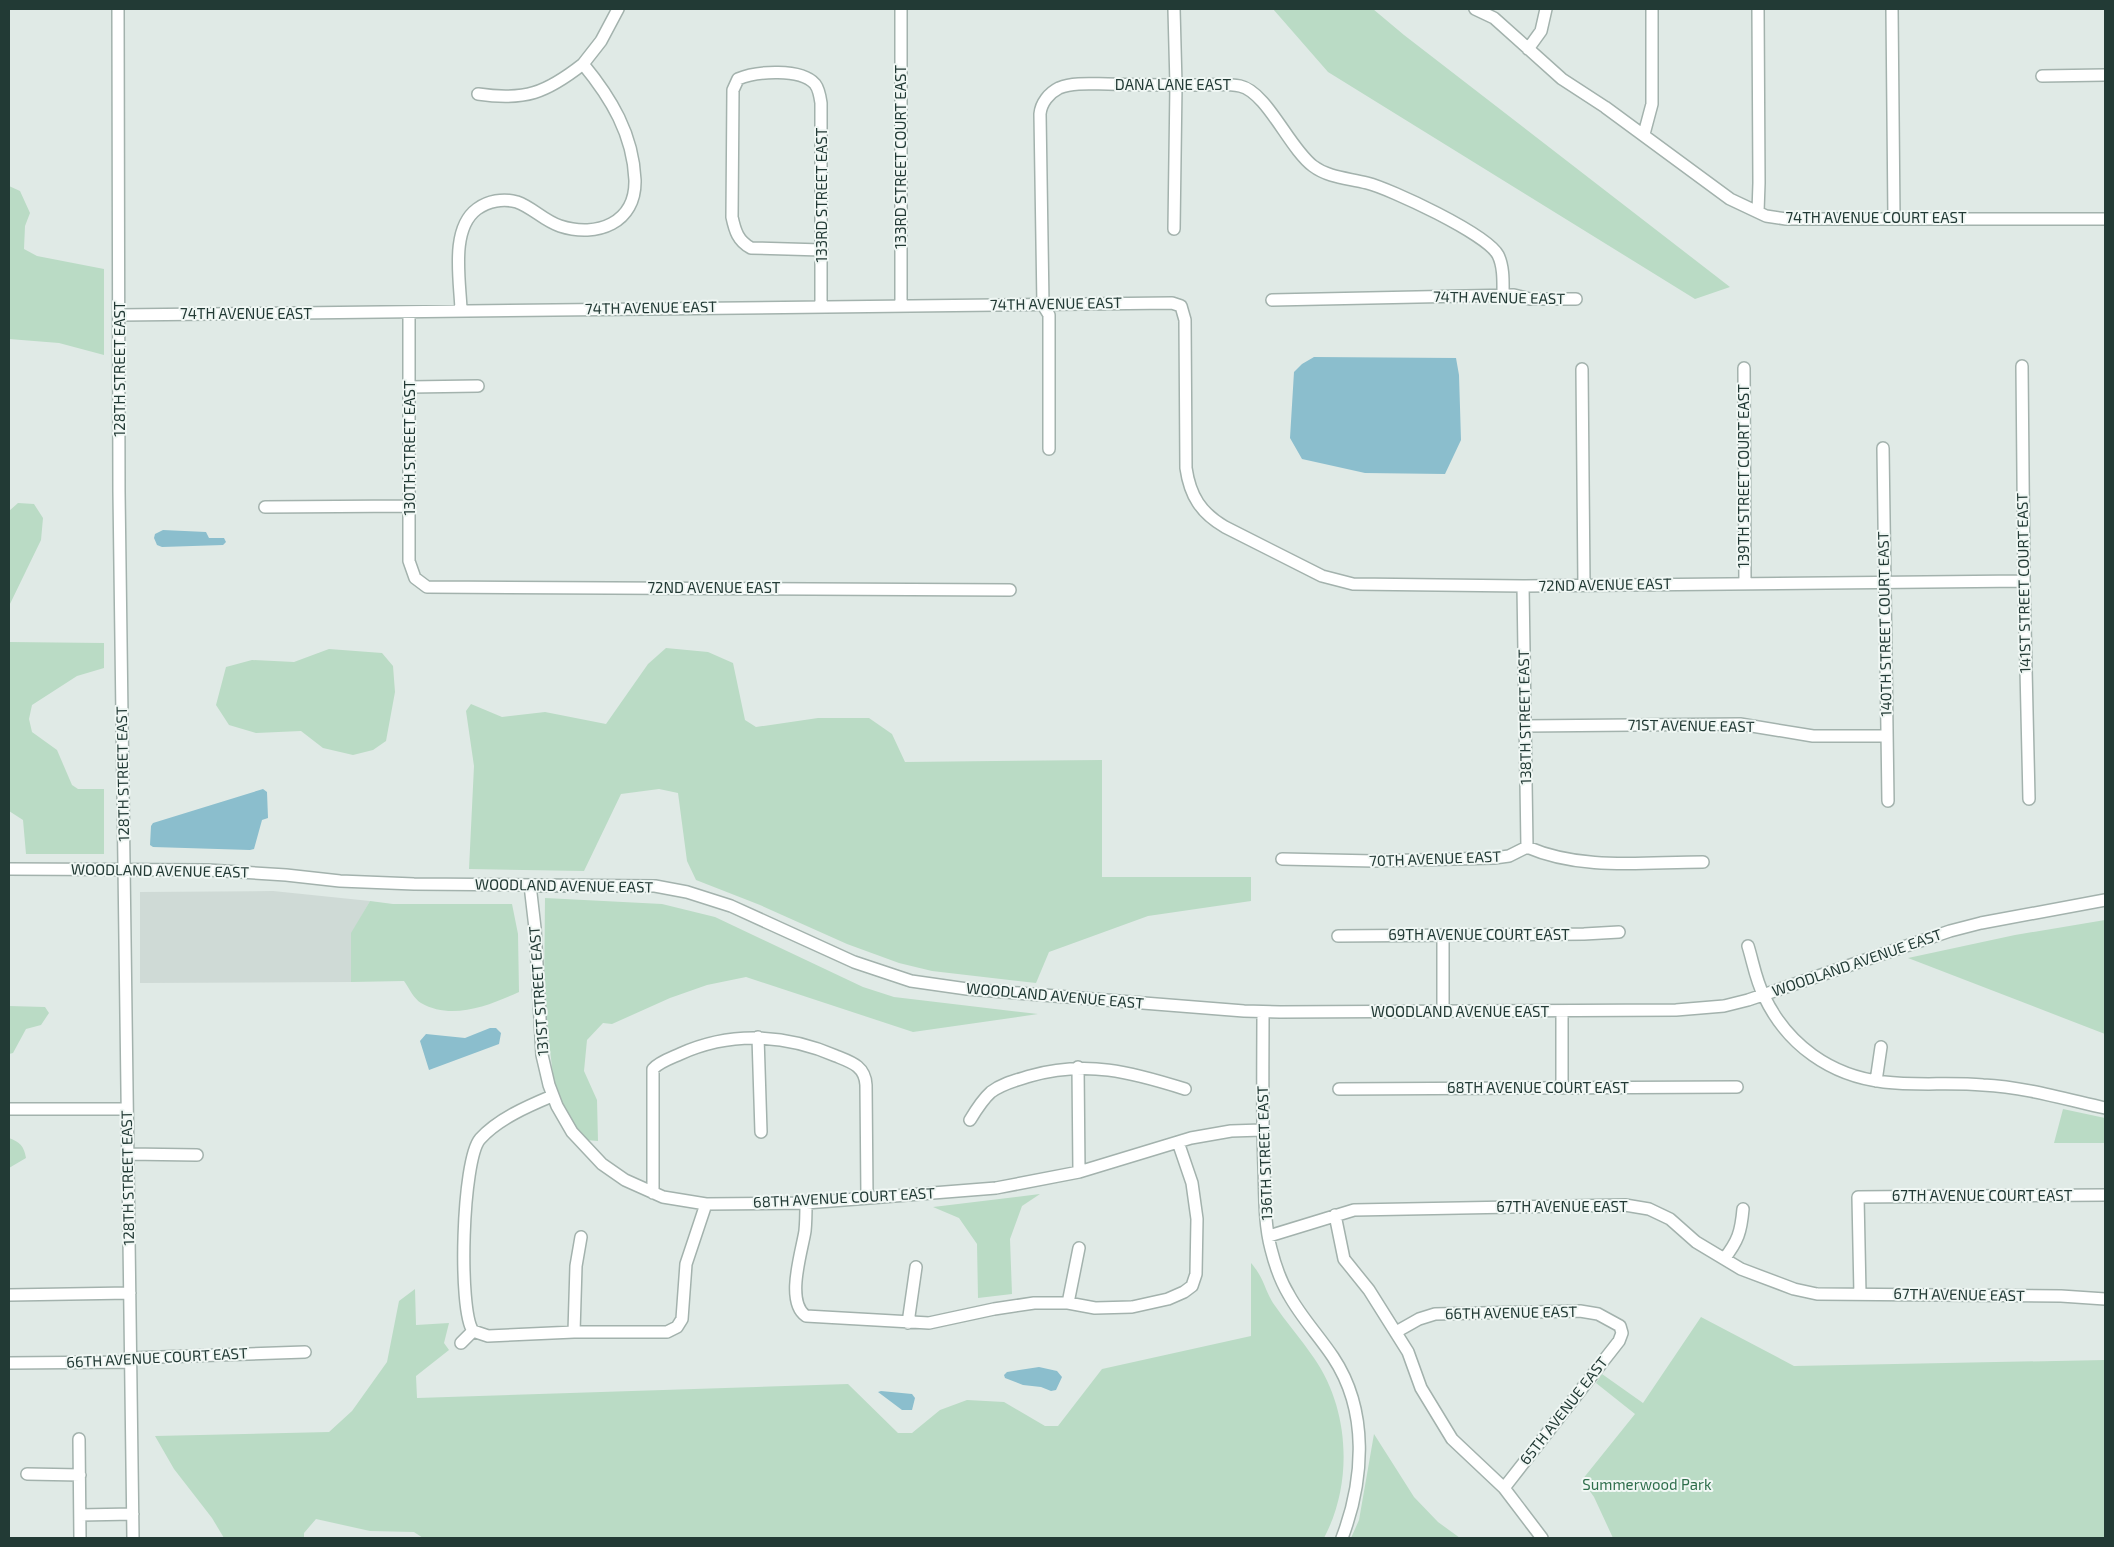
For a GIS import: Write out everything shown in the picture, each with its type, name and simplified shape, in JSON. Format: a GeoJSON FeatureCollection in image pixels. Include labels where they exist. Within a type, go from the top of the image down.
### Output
{"type":"FeatureCollection","features":[{"type":"Feature","properties":{"kind":"street","name":"128TH STREET EAST"},"geometry":{"type":"LineString","coordinates":[[118,9],[119,492],[133,1538]]}},
{"type":"Feature","properties":{"kind":"street"},"geometry":{"type":"LineString","coordinates":[[478,94],[494,96],[524,95],[544,90],[563,80],[583,64],[601,41],[618,9]]}},
{"type":"Feature","properties":{"kind":"street","name":"133RD STREET COURT EAST"},"geometry":{"type":"LineString","coordinates":[[900,305],[901,9]]}},
{"type":"Feature","properties":{"kind":"street"},"geometry":{"type":"LineString","coordinates":[[1174,9],[1176,85],[1174,228]]}},
{"type":"Feature","properties":{"kind":"street","name":"74TH AVENUE COURT EAST"},"geometry":{"type":"LineString","coordinates":[[1475,9],[1494,18],[1562,80],[1584,92],[1644,134],[1730,199],[1758,212],[1786,219],[2105,218]]}},
{"type":"Feature","properties":{"kind":"street"},"geometry":{"type":"LineString","coordinates":[[1528,49],[1541,31],[1546,9]]}},
{"type":"Feature","properties":{"kind":"street"},"geometry":{"type":"LineString","coordinates":[[1644,134],[1652,104],[1652,9]]}},
{"type":"Feature","properties":{"kind":"street"},"geometry":{"type":"LineString","coordinates":[[1758,9],[1758,212]]}},
{"type":"Feature","properties":{"kind":"street"},"geometry":{"type":"LineString","coordinates":[[1892,9],[1894,218]]}},
{"type":"Feature","properties":{"kind":"street"},"geometry":{"type":"LineString","coordinates":[[461,310],[461,232],[470,215],[481,207],[501,200],[515,202],[560,226],[589,229],[610,225],[624,215],[632,201],[635,184],[630,147],[618,115],[609,98],[583,64]]}},
{"type":"Feature","properties":{"kind":"street","name":"133RD STREET EAST"},"geometry":{"type":"LineString","coordinates":[[821,307],[822,250],[822,103],[820,94],[814,84],[806,78],[789,73],[754,74],[738,79],[734,84],[732,217],[734,230],[743,243],[751,248],[822,250]]}},
{"type":"Feature","properties":{"kind":"street"},"geometry":{"type":"LineString","coordinates":[[2042,76],[2105,75]]}},
{"type":"Feature","properties":{"kind":"street","name":"DANA LANE EAST"},"geometry":{"type":"LineString","coordinates":[[1043,305],[1040,114],[1044,102],[1049,95],[1059,88],[1078,84],[1231,85],[1249,89],[1274,117],[1295,149],[1315,168],[1328,174],[1366,182],[1401,195],[1461,227],[1493,248],[1498,254],[1502,267],[1504,296]]}},
{"type":"Feature","properties":{"kind":"street","name":"74TH AVENUE EAST"},"geometry":{"type":"LineString","coordinates":[[1272,300],[1514,295],[1530,299],[1576,299]]}},
{"type":"Feature","properties":{"kind":"street","name":"74TH AVENUE EAST"},"geometry":{"type":"LineString","coordinates":[[120,315],[1172,303],[1181,306],[1186,320],[1186,468],[1193,496],[1205,512]]}},
{"type":"Feature","properties":{"kind":"street"},"geometry":{"type":"LineString","coordinates":[[1043,305],[1049,315],[1049,450]]}},
{"type":"Feature","properties":{"kind":"street","name":"130TH STREET EAST"},"geometry":{"type":"LineString","coordinates":[[409,312],[409,561],[415,578],[419,582]]}},
{"type":"Feature","properties":{"kind":"street","name":"141ST STREET COURT EAST"},"geometry":{"type":"LineString","coordinates":[[2022,366],[2029,800]]}},
{"type":"Feature","properties":{"kind":"street","name":"139TH STREET COURT EAST"},"geometry":{"type":"LineString","coordinates":[[1744,368],[1745,584]]}},
{"type":"Feature","properties":{"kind":"street"},"geometry":{"type":"LineString","coordinates":[[1582,369],[1584,585]]}},
{"type":"Feature","properties":{"kind":"street"},"geometry":{"type":"LineString","coordinates":[[410,387],[478,386]]}},
{"type":"Feature","properties":{"kind":"street","name":"140TH STREET COURT EAST"},"geometry":{"type":"LineString","coordinates":[[1883,448],[1888,801]]}},
{"type":"Feature","properties":{"kind":"street"},"geometry":{"type":"LineString","coordinates":[[265,507],[410,506]]}},
{"type":"Feature","properties":{"kind":"street","name":"72ND AVENUE EAST"},"geometry":{"type":"LineString","coordinates":[[1205,512],[1225,527],[1293,562],[1322,576],[1352,584],[1523,586],[2024,581]]}},
{"type":"Feature","properties":{"kind":"street","name":"72ND AVENUE EAST"},"geometry":{"type":"LineString","coordinates":[[419,582],[432,588],[1010,590]]}},
{"type":"Feature","properties":{"kind":"street","name":"138TH STREET EAST"},"geometry":{"type":"LineString","coordinates":[[1523,586],[1527,847]]}},
{"type":"Feature","properties":{"kind":"street","name":"71ST AVENUE EAST"},"geometry":{"type":"LineString","coordinates":[[1526,726],[1740,724],[1813,736],[1886,736]]}},
{"type":"Feature","properties":{"kind":"street"},"geometry":{"type":"LineString","coordinates":[[1527,847],[1541,854],[1584,863],[1703,862]]}},
{"type":"Feature","properties":{"kind":"street","name":"70TH AVENUE EAST"},"geometry":{"type":"LineString","coordinates":[[1282,859],[1374,861],[1494,858],[1509,856],[1527,847]]}},
{"type":"Feature","properties":{"kind":"street","name":"WOODLAND AVENUE EAST"},"geometry":{"type":"LineString","coordinates":[[9,869],[244,871],[361,882],[642,885],[694,894],[751,914],[854,962],[911,981],[968,989],[1263,1012],[1562,1011],[1699,1009],[1724,1006],[1763,995],[1950,931],[1981,923],[2105,900]]}},
{"type":"Feature","properties":{"kind":"street","name":"131ST STREET EAST"},"geometry":{"type":"LineString","coordinates":[[530,885],[535,928],[540,1033],[545,1071],[552,1096]]}},
{"type":"Feature","properties":{"kind":"street","name":"69TH AVENUE COURT EAST"},"geometry":{"type":"LineString","coordinates":[[1338,936],[1619,932]]}},
{"type":"Feature","properties":{"kind":"street"},"geometry":{"type":"LineString","coordinates":[[1443,936],[1443,1011]]}},
{"type":"Feature","properties":{"kind":"street"},"geometry":{"type":"LineString","coordinates":[[1748,946],[1763,995],[1783,1027],[1798,1044],[1827,1066],[1854,1076],[1876,1080],[1898,1083],[1990,1085],[2105,1108]]}},
{"type":"Feature","properties":{"kind":"street"},"geometry":{"type":"LineString","coordinates":[[1562,1011],[1562,1087]]}},
{"type":"Feature","properties":{"kind":"street","name":"136TH STREET EAST"},"geometry":{"type":"LineString","coordinates":[[1263,1012],[1262,1130],[1265,1206],[1269,1236],[1278,1270],[1288,1295],[1334,1359],[1352,1398],[1357,1419],[1358,1482],[1354,1505],[1342,1538]]}},
{"type":"Feature","properties":{"kind":"street"},"geometry":{"type":"LineString","coordinates":[[758,1037],[761,1132]]}},
{"type":"Feature","properties":{"kind":"street"},"geometry":{"type":"LineString","coordinates":[[653,1193],[652,1077],[655,1067],[706,1045],[731,1039],[758,1037],[816,1048],[860,1067],[866,1076],[867,1197]]}},
{"type":"Feature","properties":{"kind":"street"},"geometry":{"type":"LineString","coordinates":[[1876,1080],[1881,1047]]}},
{"type":"Feature","properties":{"kind":"street"},"geometry":{"type":"LineString","coordinates":[[1078,1067],[1079,1172]]}},
{"type":"Feature","properties":{"kind":"street"},"geometry":{"type":"LineString","coordinates":[[970,1120],[980,1104],[992,1092],[1012,1081],[1053,1070],[1078,1067],[1101,1068],[1133,1073],[1186,1089]]}},
{"type":"Feature","properties":{"kind":"street","name":"68TH AVENUE COURT EAST"},"geometry":{"type":"LineString","coordinates":[[1339,1089],[1737,1087]]}},
{"type":"Feature","properties":{"kind":"street"},"geometry":{"type":"LineString","coordinates":[[552,1096],[510,1116],[481,1139],[471,1162],[465,1211],[465,1308],[469,1325],[473,1331],[488,1336],[574,1332],[668,1332],[679,1324],[682,1319],[686,1264],[706,1204]]}},
{"type":"Feature","properties":{"kind":"street","name":"68TH AVENUE COURT EAST"},"geometry":{"type":"LineString","coordinates":[[552,1096],[572,1132],[602,1164],[626,1180],[653,1193],[679,1201],[706,1204],[806,1203],[996,1188],[1079,1172],[1178,1142],[1217,1133],[1262,1130]]}},
{"type":"Feature","properties":{"kind":"street"},"geometry":{"type":"LineString","coordinates":[[9,1109],[126,1109]]}},
{"type":"Feature","properties":{"kind":"street"},"geometry":{"type":"LineString","coordinates":[[806,1203],[805,1232],[796,1283],[796,1296],[802,1313],[815,1318],[908,1323],[939,1322],[1017,1305],[1068,1303],[1095,1308],[1132,1307],[1168,1299],[1184,1292],[1192,1286],[1196,1274],[1196,1203],[1192,1183],[1178,1142]]}},
{"type":"Feature","properties":{"kind":"street"},"geometry":{"type":"LineString","coordinates":[[128,1154],[196,1155]]}},
{"type":"Feature","properties":{"kind":"street","name":"67TH AVENUE COURT EAST"},"geometry":{"type":"LineString","coordinates":[[1860,1294],[1858,1197],[2105,1195]]}},
{"type":"Feature","properties":{"kind":"street","name":"67TH AVENUE EAST"},"geometry":{"type":"LineString","coordinates":[[1269,1236],[1354,1210],[1625,1205],[1649,1209],[1670,1220],[1696,1242],[1741,1269],[1794,1289],[1817,1294],[2062,1296],[2105,1299]]}},
{"type":"Feature","properties":{"kind":"street"},"geometry":{"type":"LineString","coordinates":[[1724,1260],[1736,1243],[1741,1229],[1743,1209]]}},
{"type":"Feature","properties":{"kind":"street"},"geometry":{"type":"LineString","coordinates":[[1334,1215],[1344,1259],[1369,1290],[1396,1332],[1408,1352],[1421,1388],[1452,1439],[1504,1488],[1542,1538]]}},
{"type":"Feature","properties":{"kind":"street"},"geometry":{"type":"LineString","coordinates":[[574,1332],[576,1266],[580,1237]]}},
{"type":"Feature","properties":{"kind":"street"},"geometry":{"type":"LineString","coordinates":[[1068,1303],[1080,1248]]}},
{"type":"Feature","properties":{"kind":"street"},"geometry":{"type":"LineString","coordinates":[[908,1323],[916,1266]]}},
{"type":"Feature","properties":{"kind":"street"},"geometry":{"type":"LineString","coordinates":[[9,1295],[130,1293]]}},
{"type":"Feature","properties":{"kind":"street","name":"66TH AVENUE EAST"},"geometry":{"type":"LineString","coordinates":[[1396,1332],[1419,1319],[1435,1314],[1580,1311],[1598,1314],[1620,1326],[1622,1333]]}},
{"type":"Feature","properties":{"kind":"street"},"geometry":{"type":"LineString","coordinates":[[461,1343],[473,1331]]}},
{"type":"Feature","properties":{"kind":"street","name":"65TH AVENUE EAST"},"geometry":{"type":"LineString","coordinates":[[1504,1488],[1619,1341],[1622,1333]]}},
{"type":"Feature","properties":{"kind":"street","name":"66TH AVENUE COURT EAST"},"geometry":{"type":"LineString","coordinates":[[9,1363],[127,1362],[131,1358],[305,1352]]}},
{"type":"Feature","properties":{"kind":"street"},"geometry":{"type":"LineString","coordinates":[[79,1439],[80,1538]]}},
{"type":"Feature","properties":{"kind":"street"},"geometry":{"type":"LineString","coordinates":[[28,1474],[80,1475]]}},
{"type":"Feature","properties":{"kind":"street"},"geometry":{"type":"LineString","coordinates":[[80,1515],[133,1514]]}},
{"type":"Feature","properties":{"kind":"shaded area"},"geometry":{"type":"Polygon","coordinates":[[[273,891],[370,901],[352,933],[351,982],[140,983],[140,892],[273,891]]]}},
{"type":"Feature","properties":{"kind":"green space"},"geometry":{"type":"Polygon","coordinates":[[[1273,9],[1373,9],[1730,287],[1695,299],[1328,72],[1273,9]]]}},
{"type":"Feature","properties":{"kind":"green space"},"geometry":{"type":"Polygon","coordinates":[[[9,186],[20,191],[30,213],[25,226],[24,249],[37,256],[104,269],[104,355],[59,343],[9,339],[9,186]]]}},
{"type":"Feature","properties":{"kind":"green space"},"geometry":{"type":"Polygon","coordinates":[[[18,503],[34,504],[43,518],[41,540],[9,606],[9,511],[18,503]]]}},
{"type":"Feature","properties":{"kind":"green space"},"geometry":{"type":"Polygon","coordinates":[[[9,642],[104,643],[104,668],[77,676],[32,705],[29,719],[32,732],[57,750],[72,785],[78,789],[104,789],[104,854],[26,854],[23,820],[9,811],[9,642]]]}},
{"type":"Feature","properties":{"kind":"green space"},"geometry":{"type":"Polygon","coordinates":[[[666,648],[708,652],[733,663],[745,720],[756,727],[818,718],[869,718],[892,734],[905,762],[1102,760],[1102,877],[1251,877],[1251,901],[1148,916],[1049,952],[1036,983],[932,971],[899,963],[847,944],[760,905],[696,880],[687,861],[678,793],[659,789],[621,794],[584,871],[469,869],[474,766],[466,711],[471,704],[502,717],[545,712],[606,724],[648,664],[666,648]]]}},
{"type":"Feature","properties":{"kind":"green space"},"geometry":{"type":"Polygon","coordinates":[[[329,649],[382,653],[393,666],[395,692],[386,741],[373,750],[353,755],[323,748],[301,731],[256,733],[229,725],[216,705],[226,667],[252,660],[294,662],[329,649]]]}},
{"type":"Feature","properties":{"kind":"green space"},"geometry":{"type":"Polygon","coordinates":[[[545,898],[662,904],[715,917],[863,987],[894,997],[1038,1014],[913,1032],[746,977],[707,985],[670,998],[612,1024],[603,1023],[587,1040],[584,1071],[597,1100],[598,1141],[585,1140],[561,1106],[553,1075],[544,1001],[545,898]]]}},
{"type":"Feature","properties":{"kind":"green space"},"geometry":{"type":"Polygon","coordinates":[[[370,901],[393,904],[512,904],[518,934],[519,992],[483,1006],[458,1011],[445,1011],[418,1001],[404,981],[351,982],[351,933],[370,901]]]}},
{"type":"Feature","properties":{"kind":"green space"},"geometry":{"type":"Polygon","coordinates":[[[2105,920],[2105,1034],[1908,958],[2015,935],[2105,920]]]}},
{"type":"Feature","properties":{"kind":"green space"},"geometry":{"type":"Polygon","coordinates":[[[9,1006],[45,1007],[49,1013],[41,1025],[26,1029],[13,1053],[9,1054],[9,1006]]]}},
{"type":"Feature","properties":{"kind":"green space"},"geometry":{"type":"Polygon","coordinates":[[[2063,1109],[2105,1118],[2105,1143],[2054,1143],[2063,1109]]]}},
{"type":"Feature","properties":{"kind":"green space"},"geometry":{"type":"Polygon","coordinates":[[[9,1138],[21,1145],[26,1158],[9,1168],[9,1138]]]}},
{"type":"Feature","properties":{"kind":"green space"},"geometry":{"type":"Polygon","coordinates":[[[1040,1194],[1022,1206],[1010,1239],[1012,1294],[978,1298],[977,1244],[959,1218],[933,1207],[1040,1194]]]}},
{"type":"Feature","properties":{"kind":"green space"},"geometry":{"type":"Polygon","coordinates":[[[1251,1263],[1259,1273],[1273,1303],[1314,1358],[1326,1378],[1335,1400],[1341,1423],[1343,1471],[1340,1494],[1324,1538],[423,1538],[414,1532],[370,1531],[316,1519],[304,1533],[304,1538],[224,1538],[212,1518],[174,1469],[155,1436],[329,1432],[352,1411],[387,1362],[399,1301],[415,1289],[416,1325],[449,1323],[444,1343],[449,1350],[416,1376],[417,1398],[848,1384],[898,1433],[912,1433],[940,1410],[967,1400],[1004,1402],[1045,1426],[1058,1426],[1102,1369],[1251,1336],[1251,1263]]]}},
{"type":"Feature","properties":{"kind":"green space","name":"Summerwood Park"},"geometry":{"type":"Polygon","coordinates":[[[1701,1317],[1794,1366],[2105,1360],[2105,1538],[1613,1538],[1594,1497],[1582,1480],[1635,1414],[1596,1383],[1602,1374],[1643,1403],[1701,1317]]]}},
{"type":"Feature","properties":{"kind":"green space"},"geometry":{"type":"Polygon","coordinates":[[[1374,1434],[1414,1497],[1438,1522],[1460,1538],[1351,1538],[1359,1520],[1374,1434]]]}},
{"type":"Feature","properties":{"kind":"water"},"geometry":{"type":"Polygon","coordinates":[[[1314,357],[1456,358],[1459,375],[1461,440],[1445,474],[1365,473],[1302,459],[1290,438],[1294,372],[1302,364],[1314,357]]]}},
{"type":"Feature","properties":{"kind":"water"},"geometry":{"type":"Polygon","coordinates":[[[163,530],[206,532],[209,538],[224,538],[226,542],[223,545],[162,547],[157,545],[154,538],[155,534],[163,530]]]}},
{"type":"Feature","properties":{"kind":"water"},"geometry":{"type":"Polygon","coordinates":[[[263,789],[267,792],[268,818],[262,820],[254,849],[153,847],[150,845],[151,826],[153,823],[263,789]]]}},
{"type":"Feature","properties":{"kind":"water"},"geometry":{"type":"Polygon","coordinates":[[[490,1028],[496,1028],[501,1033],[499,1044],[429,1070],[420,1041],[426,1034],[465,1038],[490,1028]]]}},
{"type":"Feature","properties":{"kind":"water"},"geometry":{"type":"Polygon","coordinates":[[[1039,1367],[1057,1371],[1062,1377],[1056,1390],[1051,1391],[1041,1387],[1023,1385],[1005,1378],[1004,1375],[1007,1372],[1039,1367]]]}},
{"type":"Feature","properties":{"kind":"water"},"geometry":{"type":"Polygon","coordinates":[[[878,1392],[912,1394],[915,1398],[912,1410],[902,1410],[878,1392]]]}}]}
